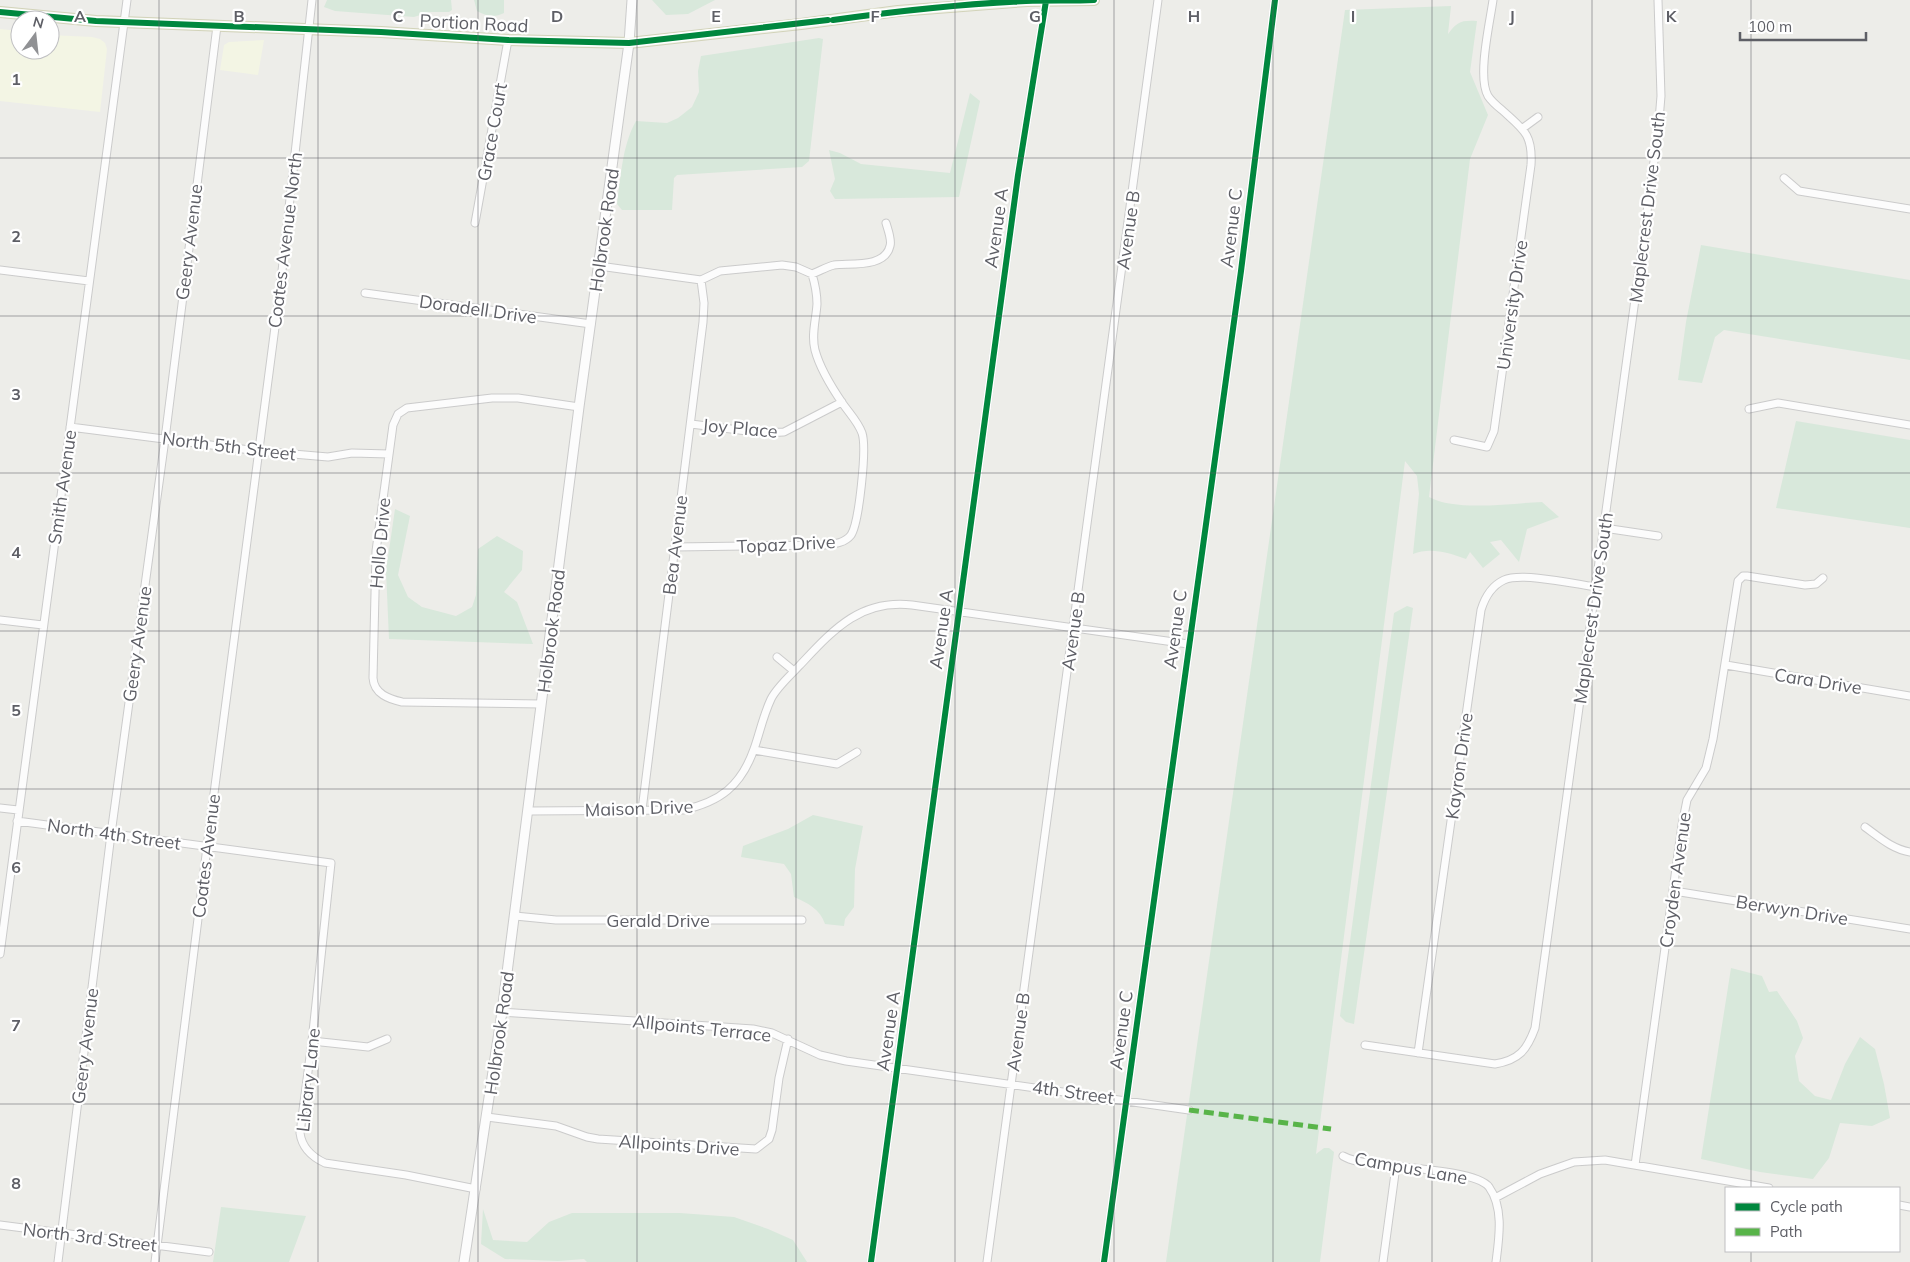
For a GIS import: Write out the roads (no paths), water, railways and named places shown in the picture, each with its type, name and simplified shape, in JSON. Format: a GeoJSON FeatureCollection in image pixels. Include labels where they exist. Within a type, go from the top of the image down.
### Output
{"type":"FeatureCollection","features":[{"type":"Feature","properties":{"kind":"main road","name":"Portion Road"},"geometry":{"type":"LineString","coordinates":[[0,12],[96,21],[508,40],[629,43],[898,11],[1040,1],[1094,0]]}},
{"type":"Feature","properties":{"kind":"street","name":"Smith Avenue"},"geometry":{"type":"LineString","coordinates":[[0,954],[127,0]]}},
{"type":"Feature","properties":{"kind":"street","name":"Coates Avenue North"},"geometry":{"type":"LineString","coordinates":[[258,450],[280,289],[312,0]]}},
{"type":"Feature","properties":{"kind":"street","name":"Holbrook Road"},"geometry":{"type":"LineString","coordinates":[[464,1262],[487,1118],[515,916],[579,407],[629,43],[632,0]]}},
{"type":"Feature","properties":{"kind":"street","name":"Avenue B"},"geometry":{"type":"LineString","coordinates":[[987,1262],[1158,0]]}},
{"type":"Feature","properties":{"kind":"street","name":"Avenue C"},"geometry":{"type":"LineString","coordinates":[[1104,1262],[1241,271],[1275,0]]}},
{"type":"Feature","properties":{"kind":"street"},"geometry":{"type":"LineString","coordinates":[[1493,0],[1485,60],[1484,83],[1488,96],[1523,128],[1538,117]]}},
{"type":"Feature","properties":{"kind":"street","name":"Maplecrest Drive South"},"geometry":{"type":"LineString","coordinates":[[1365,1046],[1495,1064],[1507,1062],[1519,1055],[1529,1044],[1535,1028],[1658,132],[1661,96],[1658,0]]}},
{"type":"Feature","properties":{"kind":"street","name":"Avenue A"},"geometry":{"type":"LineString","coordinates":[[871,1262],[1040,1]]}},
{"type":"Feature","properties":{"kind":"street","name":"Geery Avenue"},"geometry":{"type":"LineString","coordinates":[[58,1262],[111,834],[165,438],[217,26]]}},
{"type":"Feature","properties":{"kind":"street","name":"Grace Court"},"geometry":{"type":"LineString","coordinates":[[475,223],[508,40]]}},
{"type":"Feature","properties":{"kind":"street","name":"University Drive"},"geometry":{"type":"LineString","coordinates":[[1454,440],[1487,447],[1494,431],[1531,165],[1530,141],[1523,128]]}},
{"type":"Feature","properties":{"kind":"street"},"geometry":{"type":"LineString","coordinates":[[1784,178],[1799,191],[1910,209]]}},
{"type":"Feature","properties":{"kind":"street"},"geometry":{"type":"LineString","coordinates":[[599,266],[701,280],[720,272],[782,266],[796,267],[812,274],[833,266],[873,262],[881,258],[887,253],[891,245],[886,223]]}},
{"type":"Feature","properties":{"kind":"street"},"geometry":{"type":"LineString","coordinates":[[0,270],[89,281]]}},
{"type":"Feature","properties":{"kind":"street","name":"Topaz Drive"},"geometry":{"type":"LineString","coordinates":[[675,548],[823,545],[834,544],[847,539],[852,534],[864,443],[858,424],[842,402],[822,368],[814,347],[813,334],[817,304],[816,285],[812,274]]}},
{"type":"Feature","properties":{"kind":"street","name":"Bea Avenue"},"geometry":{"type":"LineString","coordinates":[[642,810],[703,322],[704,302],[701,280]]}},
{"type":"Feature","properties":{"kind":"street","name":"Doradell Drive"},"geometry":{"type":"LineString","coordinates":[[365,294],[590,324]]}},
{"type":"Feature","properties":{"kind":"street","name":"Hollo Drive"},"geometry":{"type":"LineString","coordinates":[[541,704],[402,702],[386,697],[376,687],[374,678],[376,551],[393,424],[396,417],[407,408],[504,397],[579,407]]}},
{"type":"Feature","properties":{"kind":"street","name":"Joy Place"},"geometry":{"type":"LineString","coordinates":[[691,424],[762,433],[784,432],[842,402]]}},
{"type":"Feature","properties":{"kind":"street"},"geometry":{"type":"LineString","coordinates":[[1749,409],[1778,403],[1910,426]]}},
{"type":"Feature","properties":{"kind":"street","name":"North 5th Street"},"geometry":{"type":"LineString","coordinates":[[70,427],[328,457],[352,453],[389,454]]}},
{"type":"Feature","properties":{"kind":"street","name":"Coates Avenue"},"geometry":{"type":"LineString","coordinates":[[155,1262],[258,450]]}},
{"type":"Feature","properties":{"kind":"street"},"geometry":{"type":"LineString","coordinates":[[1604,528],[1658,536]]}},
{"type":"Feature","properties":{"kind":"street","name":"Croyden Avenue"},"geometry":{"type":"LineString","coordinates":[[1635,1165],[1687,800],[1706,768],[1714,739],[1738,581],[1743,576],[1805,586],[1816,584],[1823,578]]}},
{"type":"Feature","properties":{"kind":"street","name":"Kayron Drive"},"geometry":{"type":"LineString","coordinates":[[1418,1053],[1481,610],[1485,598],[1492,589],[1504,580],[1518,577],[1596,587]]}},
{"type":"Feature","properties":{"kind":"street","name":"Maison Drive"},"geometry":{"type":"LineString","coordinates":[[528,812],[683,810],[711,803],[726,792],[737,780],[748,763],[754,750],[762,720],[772,697],[794,672],[832,631],[861,613],[886,605],[901,604],[1188,644]]}},
{"type":"Feature","properties":{"kind":"street"},"geometry":{"type":"LineString","coordinates":[[0,620],[43,625]]}},
{"type":"Feature","properties":{"kind":"street"},"geometry":{"type":"LineString","coordinates":[[777,657],[794,672]]}},
{"type":"Feature","properties":{"kind":"street","name":"Cara Drive"},"geometry":{"type":"LineString","coordinates":[[1726,665],[1910,696]]}},
{"type":"Feature","properties":{"kind":"street"},"geometry":{"type":"LineString","coordinates":[[754,750],[837,764],[857,752]]}},
{"type":"Feature","properties":{"kind":"street"},"geometry":{"type":"LineString","coordinates":[[0,808],[18,810]]}},
{"type":"Feature","properties":{"kind":"street","name":"North 4th Street"},"geometry":{"type":"LineString","coordinates":[[17,821],[331,863]]}},
{"type":"Feature","properties":{"kind":"street"},"geometry":{"type":"LineString","coordinates":[[1865,827],[1890,845],[1910,852]]}},
{"type":"Feature","properties":{"kind":"street","name":"Library Lane"},"geometry":{"type":"LineString","coordinates":[[331,863],[300,1133],[301,1142],[316,1159],[333,1166],[406,1175],[476,1189]]}},
{"type":"Feature","properties":{"kind":"street","name":"Berwyn Drive"},"geometry":{"type":"LineString","coordinates":[[1674,891],[1910,930]]}},
{"type":"Feature","properties":{"kind":"street","name":"Gerald Drive"},"geometry":{"type":"LineString","coordinates":[[515,916],[556,920],[802,920]]}},
{"type":"Feature","properties":{"kind":"street","name":"Allpoints Terrace"},"geometry":{"type":"LineString","coordinates":[[502,1012],[762,1031],[788,1038],[820,1055],[898,1069]]}},
{"type":"Feature","properties":{"kind":"street"},"geometry":{"type":"LineString","coordinates":[[312,1041],[368,1047],[386,1038]]}},
{"type":"Feature","properties":{"kind":"street","name":"Allpoints Drive"},"geometry":{"type":"LineString","coordinates":[[487,1118],[556,1126],[598,1139],[756,1149],[769,1139],[772,1130],[779,1078],[788,1038]]}},
{"type":"Feature","properties":{"kind":"street","name":"4th Street"},"geometry":{"type":"LineString","coordinates":[[898,1069],[1189,1110]]}},
{"type":"Feature","properties":{"kind":"street","name":"Campus Lane"},"geometry":{"type":"LineString","coordinates":[[1343,1156],[1362,1162],[1461,1174],[1488,1185],[1495,1198]]}},
{"type":"Feature","properties":{"kind":"street"},"geometry":{"type":"LineString","coordinates":[[1496,1262],[1499,1216],[1495,1198],[1540,1174],[1574,1162],[1605,1160],[1763,1187]]}},
{"type":"Feature","properties":{"kind":"street"},"geometry":{"type":"LineString","coordinates":[[1383,1262],[1396,1166]]}},
{"type":"Feature","properties":{"kind":"street","name":"North 3rd Street"},"geometry":{"type":"LineString","coordinates":[[0,1225],[210,1252]]}}]}
